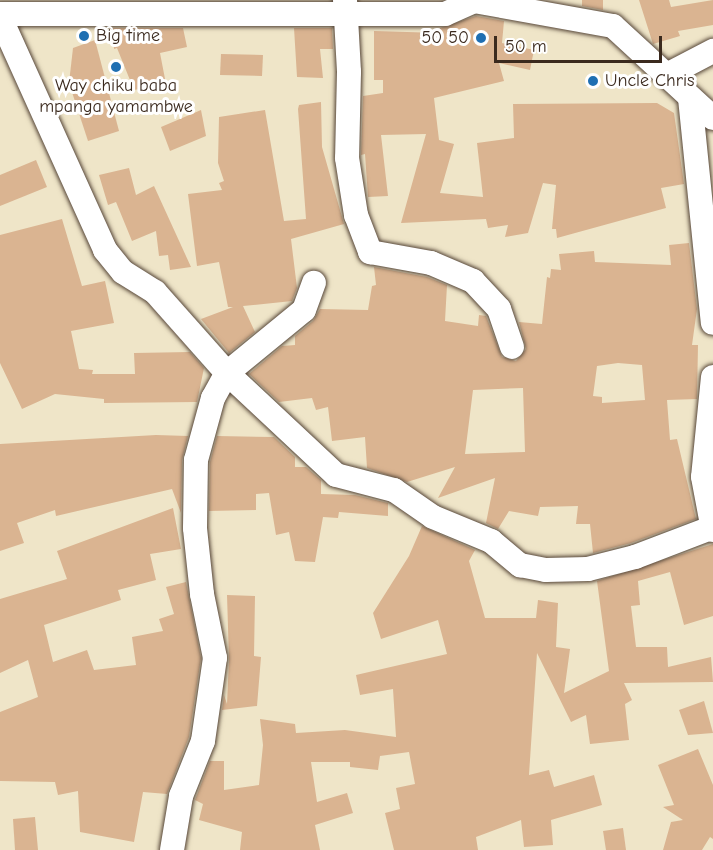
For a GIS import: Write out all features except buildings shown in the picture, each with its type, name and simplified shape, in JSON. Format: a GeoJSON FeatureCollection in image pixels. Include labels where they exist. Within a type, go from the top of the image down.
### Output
{"type":"FeatureCollection","features":[{"type":"Feature","properties":{"kind":"street"},"geometry":{"type":"LineString","coordinates":[[713,118],[614,26],[474,1],[445,7],[346,7],[0,16],[105,250],[123,272],[155,292],[227,373],[336,475],[394,490],[433,517],[491,541],[520,566],[546,570],[588,569],[635,557],[712,529],[703,477],[713,377]]}},
{"type":"Feature","properties":{"kind":"street"},"geometry":{"type":"LineString","coordinates":[[346,7],[347,158],[357,215],[370,252],[431,263],[473,281],[499,309],[512,347]]}},
{"type":"Feature","properties":{"kind":"street"},"geometry":{"type":"LineString","coordinates":[[668,75],[713,51]]}},
{"type":"Feature","properties":{"kind":"street"},"geometry":{"type":"LineString","coordinates":[[690,98],[713,323]]}},
{"type":"Feature","properties":{"kind":"street"},"geometry":{"type":"LineString","coordinates":[[172,850],[181,796],[202,741],[215,658],[202,594],[195,475],[213,398],[227,373],[304,310],[314,283]]}},
{"type":"Feature","properties":{"kind":"place","name":"Big time"},"geometry":{"type":"Point","coordinates":[84,36]}},
{"type":"Feature","properties":{"kind":"place","name":"50 50"},"geometry":{"type":"Point","coordinates":[481,38]}},
{"type":"Feature","properties":{"kind":"place","name":"Way chiku baba mpanga yamambwe"},"geometry":{"type":"Point","coordinates":[116,67]}},
{"type":"Feature","properties":{"kind":"place","name":"Uncle Chris"},"geometry":{"type":"Point","coordinates":[593,81]}}]}
